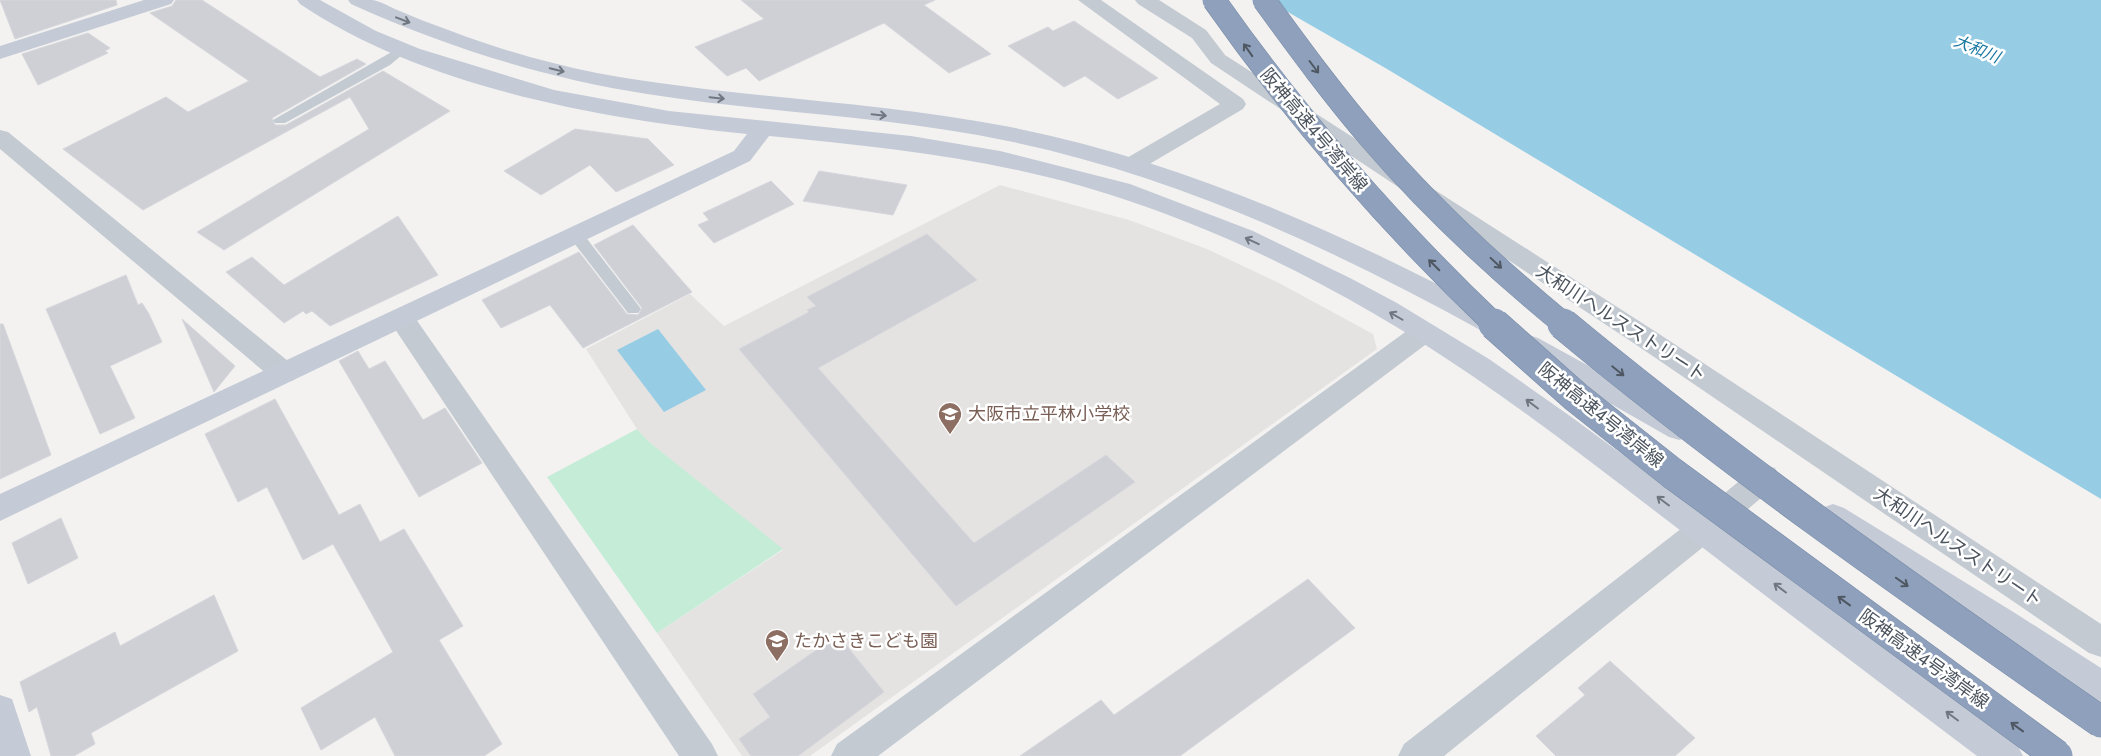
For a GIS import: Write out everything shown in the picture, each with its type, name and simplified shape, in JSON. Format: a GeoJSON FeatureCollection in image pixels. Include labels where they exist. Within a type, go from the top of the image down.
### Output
{"type":"FeatureCollection","features":[{"type":"Feature","properties":{"kind":"highway","name":"阪神高速4号湾岸線"},"geometry":{"type":"LineString","coordinates":[[1214,0],[1254,59],[1332,154],[1404,235],[1516,345],[1594,411],[1685,483],[2057,756]]}},
{"type":"Feature","properties":{"kind":"highway"},"geometry":{"type":"LineString","coordinates":[[1264,0],[1326,83],[1391,160],[1457,227],[1583,342],[1666,410],[1792,504],[2101,722]]}},
{"type":"Feature","properties":{"kind":"street"},"geometry":{"type":"LineString","coordinates":[[0,53],[164,0]]}},
{"type":"Feature","properties":{"kind":"street"},"geometry":{"type":"LineString","coordinates":[[307,0],[360,32],[402,50],[441,65],[547,95],[627,112],[948,149],[1012,161],[1079,177],[1145,198],[1218,225],[1291,258],[1424,332],[1521,396],[2005,756]]}},
{"type":"Feature","properties":{"kind":"street"},"geometry":{"type":"LineString","coordinates":[[358,0],[394,17],[492,52],[594,79],[698,96],[952,125],[1068,147],[1133,164],[1194,184],[1251,206],[1312,232],[1422,286],[1765,477],[1890,552],[2101,687]]}},
{"type":"Feature","properties":{"kind":"street"},"geometry":{"type":"LineString","coordinates":[[1088,0],[1235,104],[1133,164]]}},
{"type":"Feature","properties":{"kind":"street","name":"大和川ヘルスストリート"},"geometry":{"type":"LineString","coordinates":[[1145,0],[1199,34],[1218,59],[1652,343],[2101,642]]}},
{"type":"Feature","properties":{"kind":"street"},"geometry":{"type":"LineString","coordinates":[[0,508],[402,319],[742,156],[762,129]]}},
{"type":"Feature","properties":{"kind":"street"},"geometry":{"type":"LineString","coordinates":[[0,137],[284,373]]}},
{"type":"Feature","properties":{"kind":"street"},"geometry":{"type":"LineString","coordinates":[[402,319],[700,756]]}},
{"type":"Feature","properties":{"kind":"street"},"geometry":{"type":"LineString","coordinates":[[849,756],[1424,332]]}},
{"type":"Feature","properties":{"kind":"street"},"geometry":{"type":"LineString","coordinates":[[1416,756],[1702,530],[1765,477]]}},
{"type":"Feature","properties":{"kind":"street"},"geometry":{"type":"LineString","coordinates":[[0,710],[13,756]]}},
{"type":"Feature","properties":{"kind":"lane"},"geometry":{"type":"LineString","coordinates":[[280,120],[386,62],[402,50]]}},
{"type":"Feature","properties":{"kind":"lane"},"geometry":{"type":"LineString","coordinates":[[576,235],[633,309]]}},
{"type":"Feature","properties":{"kind":"shaded area","name":"大阪市立平林小学校"},"geometry":{"type":"Polygon","coordinates":[[[1000,185],[1129,220],[1207,249],[1279,283],[1373,334],[1377,349],[810,756],[742,756],[657,633],[783,550],[648,441],[637,429],[586,349],[690,294],[724,326],[1000,185]]]}},
{"type":"Feature","properties":{"kind":"green space"},"geometry":{"type":"Polygon","coordinates":[[[637,429],[648,441],[783,549],[657,633],[547,477],[637,429]]]}},
{"type":"Feature","properties":{"kind":"water","name":"大和川"},"geometry":{"type":"Polygon","coordinates":[[[1267,0],[2101,0],[2101,499],[1387,69],[1267,0]]]}},
{"type":"Feature","properties":{"kind":"water"},"geometry":{"type":"Polygon","coordinates":[[[658,329],[706,390],[664,412],[617,350],[658,329]]]}},
{"type":"Feature","properties":{"kind":"building"},"geometry":{"type":"Polygon","coordinates":[[[0,0],[116,0],[117,5],[15,39],[0,0]]]}},
{"type":"Feature","properties":{"kind":"building"},"geometry":{"type":"Polygon","coordinates":[[[176,0],[202,0],[320,77],[357,59],[366,64],[272,118],[275,125],[286,125],[383,71],[450,111],[224,250],[197,232],[369,129],[350,97],[143,210],[63,149],[166,97],[188,112],[249,81],[150,13],[172,6],[176,0]]]}},
{"type":"Feature","properties":{"kind":"building"},"geometry":{"type":"Polygon","coordinates":[[[741,0],[935,0],[924,5],[991,54],[949,73],[884,23],[759,81],[746,68],[727,76],[695,47],[764,19],[741,0]]]}},
{"type":"Feature","properties":{"kind":"building"},"geometry":{"type":"Polygon","coordinates":[[[1074,21],[1158,78],[1118,99],[1085,76],[1064,87],[1008,46],[1048,27],[1053,31],[1074,21]]]}},
{"type":"Feature","properties":{"kind":"building"},"geometry":{"type":"Polygon","coordinates":[[[88,33],[110,48],[105,51],[108,53],[38,85],[22,54],[88,33]]]}},
{"type":"Feature","properties":{"kind":"building"},"geometry":{"type":"Polygon","coordinates":[[[575,129],[648,139],[674,165],[616,192],[590,165],[541,195],[504,171],[575,129]]]}},
{"type":"Feature","properties":{"kind":"building"},"geometry":{"type":"Polygon","coordinates":[[[819,171],[907,185],[893,215],[803,201],[819,171]]]}},
{"type":"Feature","properties":{"kind":"building"},"geometry":{"type":"Polygon","coordinates":[[[771,181],[794,204],[714,243],[698,225],[709,220],[703,213],[771,181]]]}},
{"type":"Feature","properties":{"kind":"building"},"geometry":{"type":"Polygon","coordinates":[[[398,216],[438,275],[330,326],[312,311],[306,314],[303,311],[284,323],[226,272],[252,257],[284,285],[398,216]]]}},
{"type":"Feature","properties":{"kind":"building"},"geometry":{"type":"Polygon","coordinates":[[[633,225],[692,292],[583,348],[550,305],[501,328],[482,300],[579,252],[627,314],[638,315],[642,308],[594,245],[633,225]]]}},
{"type":"Feature","properties":{"kind":"building"},"geometry":{"type":"Polygon","coordinates":[[[927,234],[977,280],[818,368],[974,543],[1106,455],[1135,482],[956,606],[739,349],[809,312],[807,310],[816,306],[807,297],[927,234]]]}},
{"type":"Feature","properties":{"kind":"building"},"geometry":{"type":"Polygon","coordinates":[[[126,275],[138,305],[142,303],[162,342],[110,366],[135,418],[100,434],[46,309],[126,275]]]}},
{"type":"Feature","properties":{"kind":"building"},"geometry":{"type":"Polygon","coordinates":[[[182,319],[235,366],[214,392],[182,319]]]}},
{"type":"Feature","properties":{"kind":"building"},"geometry":{"type":"Polygon","coordinates":[[[0,324],[3,324],[51,455],[0,479],[0,324]]]}},
{"type":"Feature","properties":{"kind":"building"},"geometry":{"type":"Polygon","coordinates":[[[358,351],[369,369],[385,361],[423,420],[445,408],[482,463],[419,497],[339,361],[358,351]]]}},
{"type":"Feature","properties":{"kind":"building"},"geometry":{"type":"Polygon","coordinates":[[[275,399],[339,515],[360,504],[380,542],[404,529],[463,626],[439,640],[502,744],[484,756],[395,756],[375,717],[321,750],[301,708],[393,652],[333,544],[303,560],[267,487],[238,502],[205,434],[275,399]]]}},
{"type":"Feature","properties":{"kind":"building"},"geometry":{"type":"Polygon","coordinates":[[[61,518],[78,558],[28,584],[12,543],[61,518]]]}},
{"type":"Feature","properties":{"kind":"building"},"geometry":{"type":"Polygon","coordinates":[[[1308,579],[1355,628],[1180,756],[1020,756],[1101,700],[1114,715],[1308,579]]]}},
{"type":"Feature","properties":{"kind":"building"},"geometry":{"type":"Polygon","coordinates":[[[214,595],[238,651],[91,733],[95,744],[74,756],[51,756],[37,707],[29,712],[20,682],[115,632],[120,646],[214,595]]]}},
{"type":"Feature","properties":{"kind":"building"},"geometry":{"type":"Polygon","coordinates":[[[838,635],[884,692],[798,756],[751,756],[739,739],[770,717],[753,694],[838,635]]]}},
{"type":"Feature","properties":{"kind":"building"},"geometry":{"type":"Polygon","coordinates":[[[1610,661],[1695,738],[1675,756],[1556,756],[1536,736],[1585,695],[1578,688],[1610,661]]]}},
{"type":"Feature","properties":{"kind":"place","name":"大阪市立平林小学校"},"geometry":{"type":"Point","coordinates":[950,435]}},
{"type":"Feature","properties":{"kind":"place","name":"たかさきこども園"},"geometry":{"type":"Point","coordinates":[777,662]}}]}
